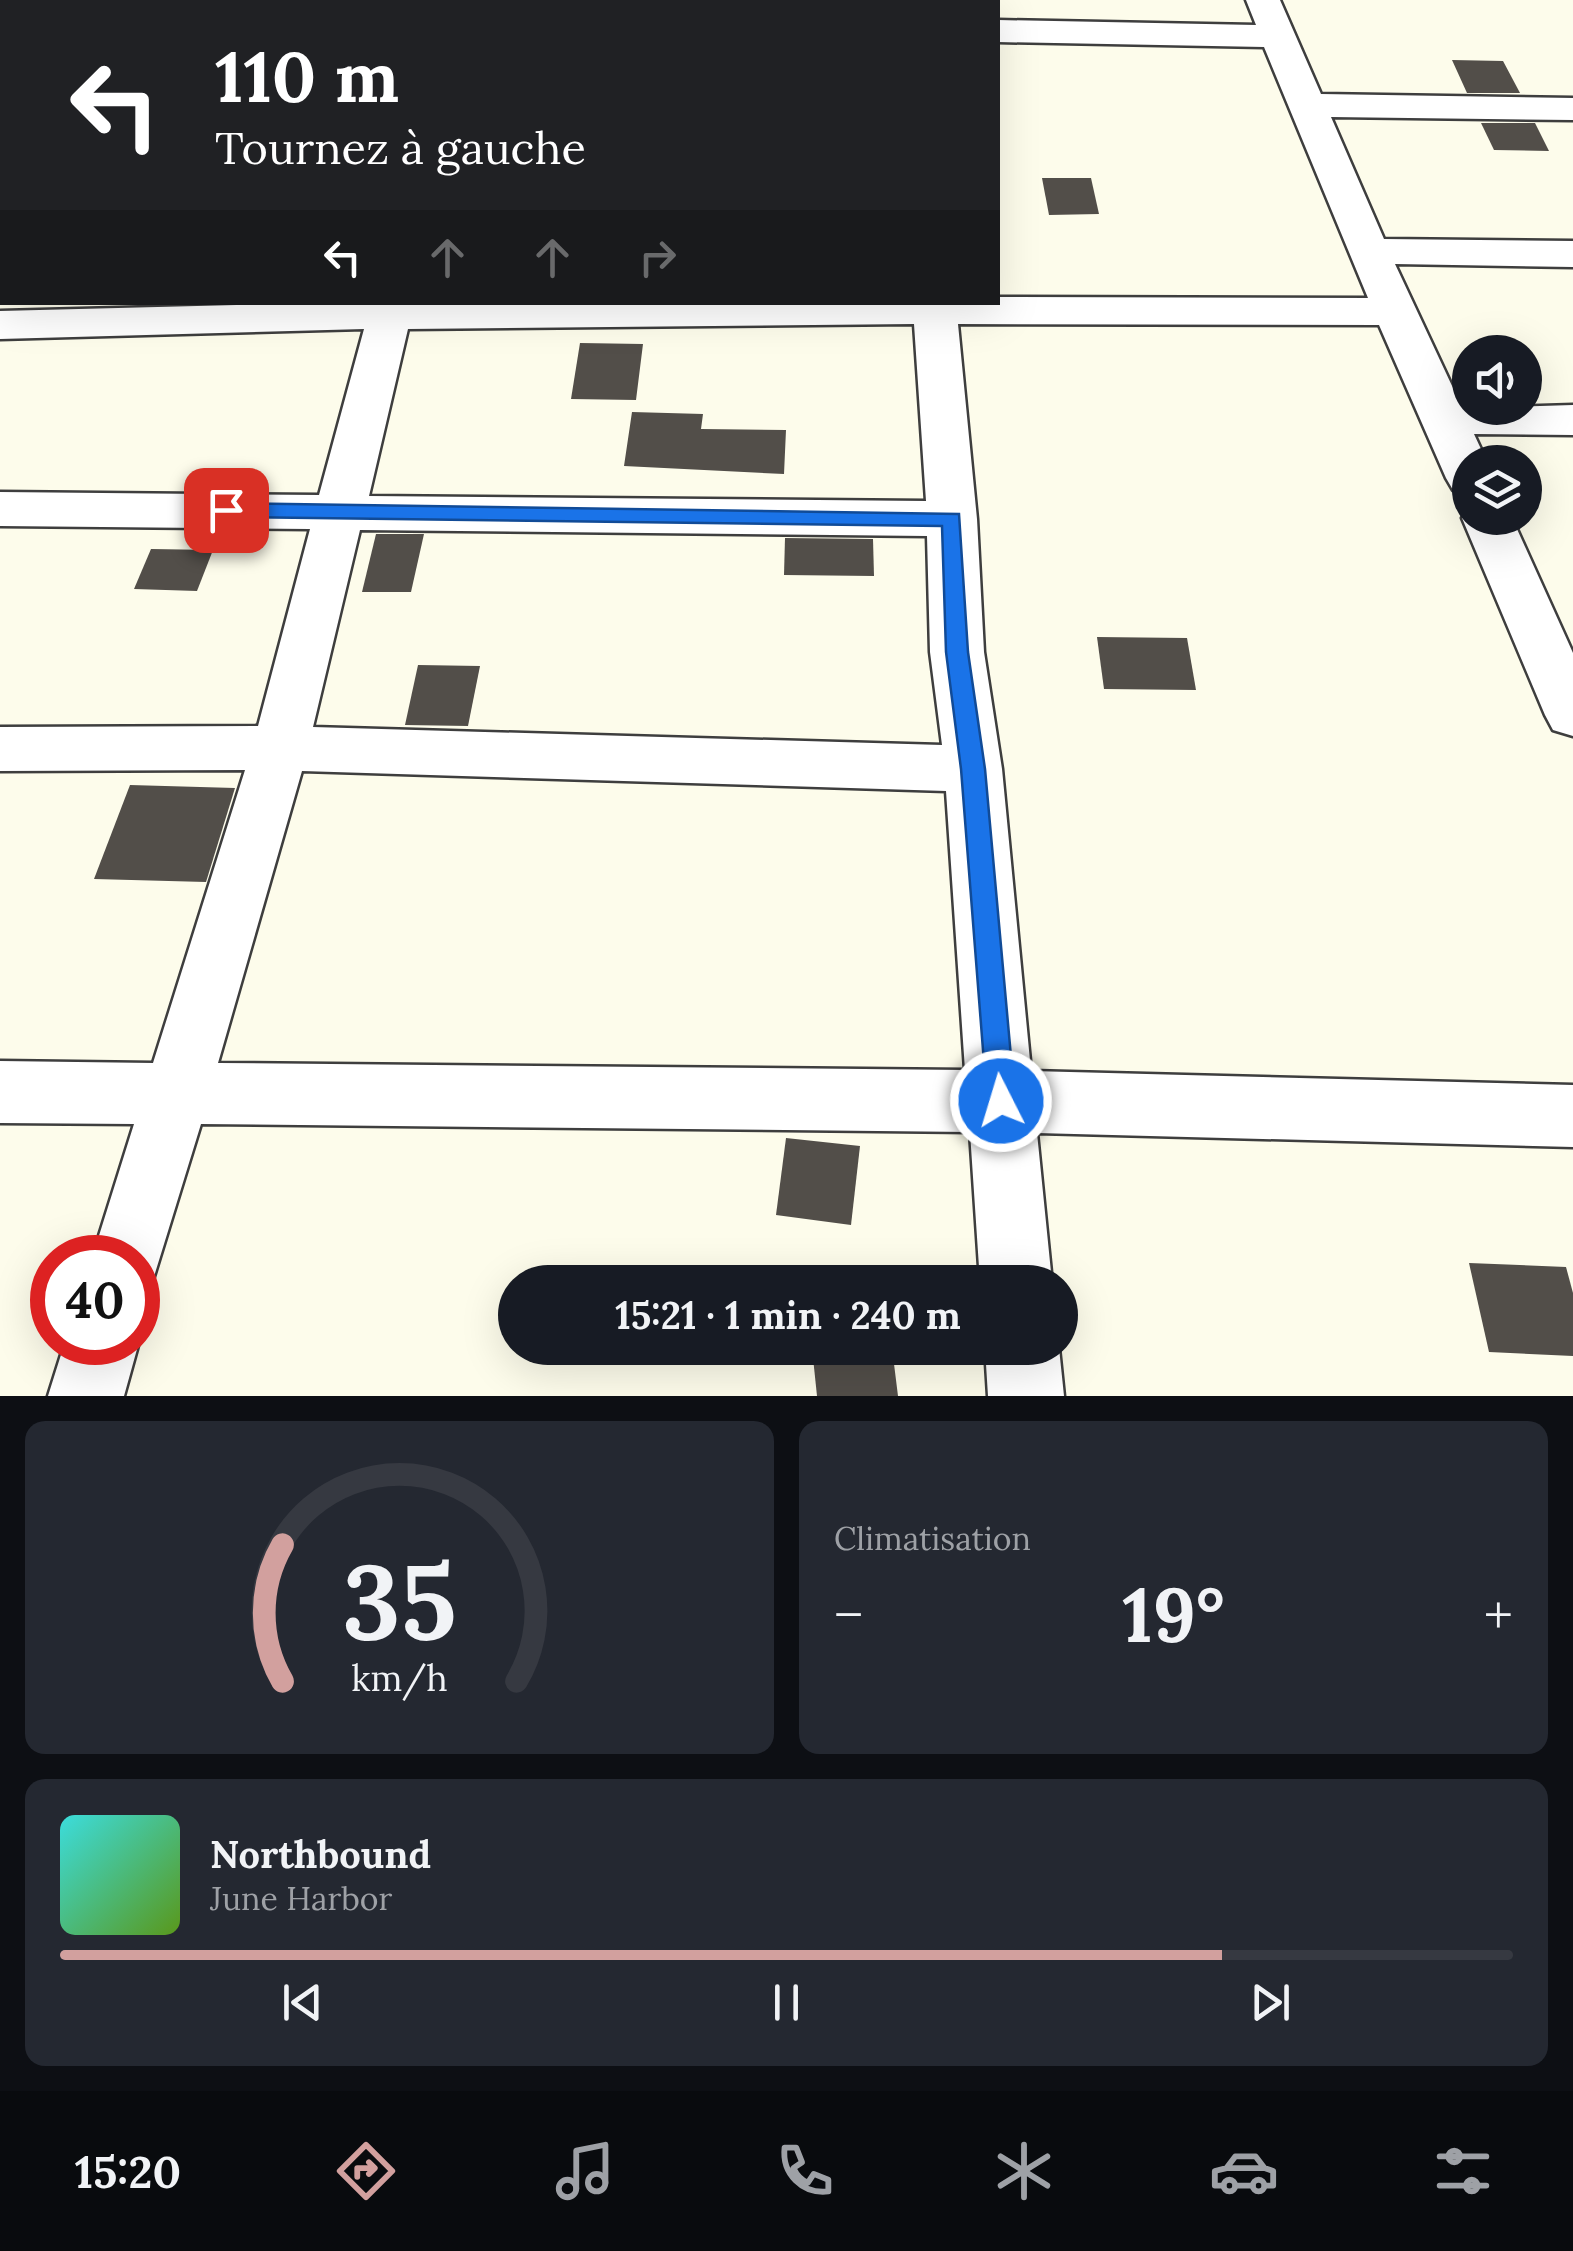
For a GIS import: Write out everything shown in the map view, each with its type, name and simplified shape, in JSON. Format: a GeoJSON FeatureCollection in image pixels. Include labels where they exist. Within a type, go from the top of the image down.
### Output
{"type":"FeatureCollection","features":[{"type":"Feature","properties":{"kind":"street"},"geometry":{"type":"LineString","coordinates":[[1000,31],[1270,18],[1368,252],[1456,445]]}},
{"type":"Feature","properties":{"kind":"street"},"geometry":{"type":"LineString","coordinates":[[1306,105],[1573,109]]}},
{"type":"Feature","properties":{"kind":"street"},"geometry":{"type":"LineString","coordinates":[[1368,252],[1573,254]]}},
{"type":"Feature","properties":{"kind":"street"},"geometry":{"type":"LineString","coordinates":[[0,325],[391,308],[934,305],[1395,312]]}},
{"type":"Feature","properties":{"kind":"street"},"geometry":{"type":"LineString","coordinates":[[934,305],[952,519],[957,652],[973,769],[1015,1265]]}},
{"type":"Feature","properties":{"kind":"street"},"geometry":{"type":"LineString","coordinates":[[134,1235],[280,748],[391,308]]}},
{"type":"Feature","properties":{"kind":"street"},"geometry":{"type":"LineString","coordinates":[[1444,418],[1573,420]]}},
{"type":"Feature","properties":{"kind":"street"},"geometry":{"type":"LineString","coordinates":[[0,509],[952,519]]}},
{"type":"Feature","properties":{"kind":"street"},"geometry":{"type":"LineString","coordinates":[[1496,535],[1558,646],[1573,715]]}},
{"type":"Feature","properties":{"kind":"street"},"geometry":{"type":"LineString","coordinates":[[0,750],[280,748],[973,769]]}},
{"type":"Feature","properties":{"kind":"street"},"geometry":{"type":"LineString","coordinates":[[0,1092],[1001,1101],[1573,1116]]}},
{"type":"Feature","properties":{"kind":"street"},"geometry":{"type":"LineString","coordinates":[[86,1396],[95,1365]]}},
{"type":"Feature","properties":{"kind":"street"},"geometry":{"type":"LineString","coordinates":[[1023,1365],[1026,1396]]}},
{"type":"Feature","properties":{"kind":"building"},"geometry":{"type":"Polygon","coordinates":[[[1452,60],[1503,61],[1520,93],[1467,93],[1452,60]]]}},
{"type":"Feature","properties":{"kind":"building"},"geometry":{"type":"Polygon","coordinates":[[[1481,123],[1535,123],[1549,151],[1494,150],[1481,123]]]}},
{"type":"Feature","properties":{"kind":"building"},"geometry":{"type":"Polygon","coordinates":[[[1042,178],[1091,178],[1099,214],[1049,215],[1042,178]]]}},
{"type":"Feature","properties":{"kind":"building"},"geometry":{"type":"Polygon","coordinates":[[[580,343],[643,344],[636,400],[571,399],[580,343]]]}},
{"type":"Feature","properties":{"kind":"building"},"geometry":{"type":"Polygon","coordinates":[[[632,412],[703,414],[701,429],[786,430],[784,474],[624,466],[632,412]]]}},
{"type":"Feature","properties":{"kind":"building"},"geometry":{"type":"Polygon","coordinates":[[[376,534],[424,534],[411,592],[362,592],[376,534]]]}},
{"type":"Feature","properties":{"kind":"building"},"geometry":{"type":"Polygon","coordinates":[[[785,538],[873,539],[874,576],[784,575],[785,538]]]}},
{"type":"Feature","properties":{"kind":"building"},"geometry":{"type":"Polygon","coordinates":[[[151,549],[213,550],[197,591],[134,589],[151,549]]]}},
{"type":"Feature","properties":{"kind":"building"},"geometry":{"type":"Polygon","coordinates":[[[1097,637],[1187,638],[1196,690],[1104,689],[1097,637]]]}},
{"type":"Feature","properties":{"kind":"building"},"geometry":{"type":"Polygon","coordinates":[[[418,665],[480,666],[468,726],[405,725],[418,665]]]}},
{"type":"Feature","properties":{"kind":"building"},"geometry":{"type":"Polygon","coordinates":[[[130,785],[235,788],[206,882],[94,879],[130,785]]]}},
{"type":"Feature","properties":{"kind":"building"},"geometry":{"type":"Polygon","coordinates":[[[786,1138],[860,1146],[851,1225],[776,1215],[786,1138]]]}},
{"type":"Feature","properties":{"kind":"building"},"geometry":{"type":"Polygon","coordinates":[[[1469,1263],[1566,1267],[1573,1293],[1573,1356],[1489,1352],[1469,1263]]]}},
{"type":"Feature","properties":{"kind":"building"},"geometry":{"type":"Polygon","coordinates":[[[814,1365],[894,1365],[898,1396],[817,1396],[814,1365]]]}},
{"type":"Feature","properties":{"kind":"route"},"geometry":{"type":"LineString","coordinates":[[226,510],[952,519],[957,652],[973,769],[1001,1101]]}}]}
